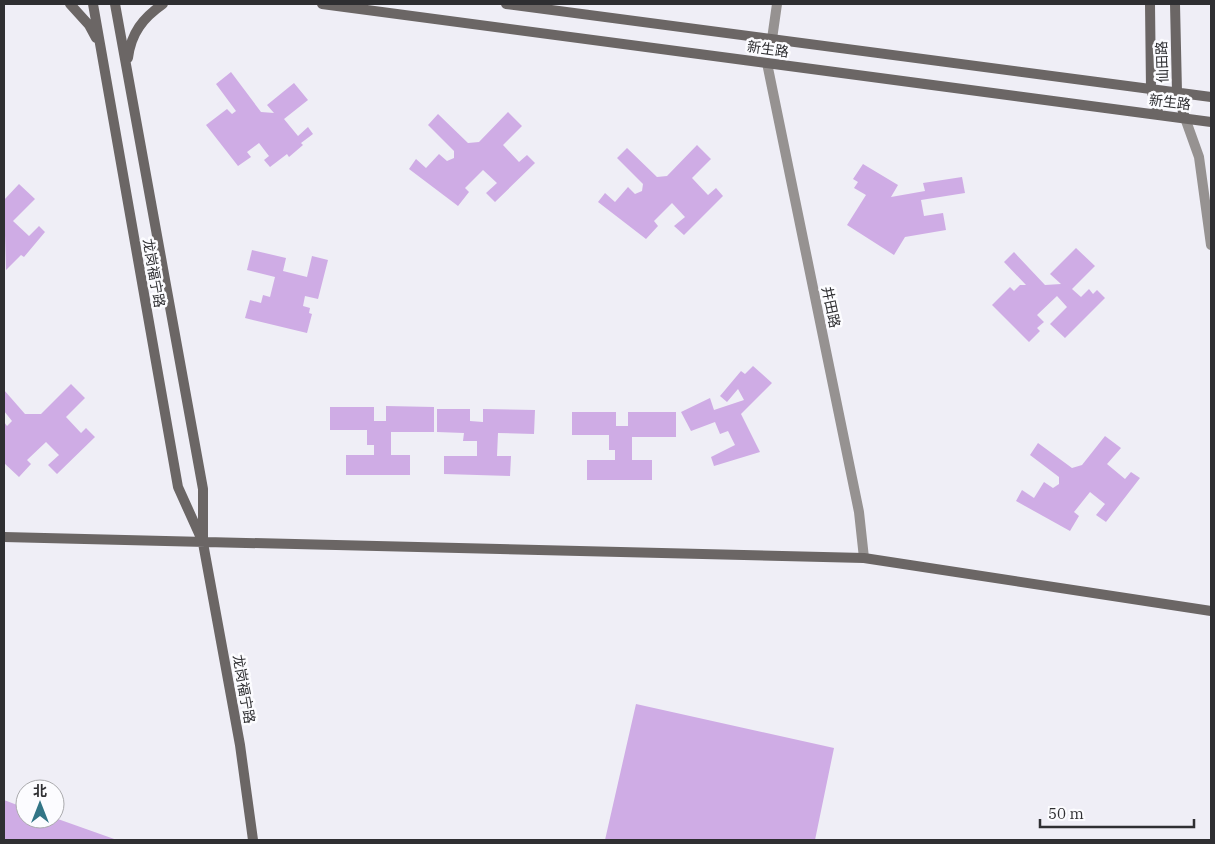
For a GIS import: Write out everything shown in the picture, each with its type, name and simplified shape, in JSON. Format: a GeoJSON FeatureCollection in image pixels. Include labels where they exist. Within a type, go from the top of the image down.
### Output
{"type":"FeatureCollection","features":[{"type":"Feature","properties":{"kind":"street"},"geometry":{"type":"LineString","coordinates":[[70,4],[89,25],[101,47]]}},
{"type":"Feature","properties":{"kind":"street","name":"龙岗福宁路"},"geometry":{"type":"LineString","coordinates":[[93,4],[178,487],[203,543]]}},
{"type":"Feature","properties":{"kind":"street","name":"龙岗福宁路"},"geometry":{"type":"LineString","coordinates":[[115,4],[203,489],[203,543],[240,745],[253,840]]}},
{"type":"Feature","properties":{"kind":"street"},"geometry":{"type":"LineString","coordinates":[[126,68],[130,45],[137,28],[148,14],[163,4]]}},
{"type":"Feature","properties":{"kind":"street","name":"新生路"},"geometry":{"type":"LineString","coordinates":[[322,4],[1211,122]]}},
{"type":"Feature","properties":{"kind":"street","name":"新生路"},"geometry":{"type":"LineString","coordinates":[[506,4],[1211,97]]}},
{"type":"Feature","properties":{"kind":"street"},"geometry":{"type":"LineString","coordinates":[[772,39],[777,4]]}},
{"type":"Feature","properties":{"kind":"street","name":"仙田路"},"geometry":{"type":"LineString","coordinates":[[1150,4],[1151,89],[1159,115]]}},
{"type":"Feature","properties":{"kind":"street","name":"仙田路"},"geometry":{"type":"LineString","coordinates":[[1175,4],[1177,92],[1185,118]]}},
{"type":"Feature","properties":{"kind":"street","name":"井田路"},"geometry":{"type":"LineString","coordinates":[[767,63],[859,512],[864,558]]}},
{"type":"Feature","properties":{"kind":"street"},"geometry":{"type":"LineString","coordinates":[[1185,118],[1199,157],[1211,245]]}},
{"type":"Feature","properties":{"kind":"street"},"geometry":{"type":"LineString","coordinates":[[4,537],[864,558],[1211,611]]}},
{"type":"Feature","properties":{"kind":"building"},"geometry":{"type":"Polygon","coordinates":[[[231,72],[261,112],[274,113],[267,105],[294,83],[308,100],[284,119],[298,136],[308,127],[313,134],[301,143],[303,145],[289,157],[287,154],[270,167],[264,160],[269,156],[259,143],[247,152],[251,157],[238,166],[206,125],[227,109],[232,114],[236,111],[216,84],[231,72]]]}},
{"type":"Feature","properties":{"kind":"building"},"geometry":{"type":"Polygon","coordinates":[[[508,112],[522,126],[503,145],[519,162],[527,155],[535,163],[495,202],[486,193],[497,183],[483,170],[465,188],[469,192],[458,206],[409,169],[416,159],[426,168],[439,154],[447,161],[454,158],[454,151],[428,125],[438,114],[468,143],[479,142],[508,112]]]}},
{"type":"Feature","properties":{"kind":"building"},"geometry":{"type":"Polygon","coordinates":[[[697,145],[711,159],[692,178],[708,195],[716,188],[723,196],[684,235],[674,226],[685,217],[672,203],[654,221],[658,226],[646,239],[598,202],[605,193],[615,202],[628,187],[635,194],[642,191],[643,184],[617,158],[627,148],[657,177],[667,176],[697,145]]]}},
{"type":"Feature","properties":{"kind":"building"},"geometry":{"type":"Polygon","coordinates":[[[863,164],[898,185],[891,197],[925,191],[923,183],[962,177],[965,193],[921,200],[924,216],[943,213],[946,230],[905,237],[894,255],[847,225],[866,195],[854,188],[858,182],[853,179],[863,164]]]}},
{"type":"Feature","properties":{"kind":"building"},"geometry":{"type":"Polygon","coordinates":[[[19,184],[35,199],[13,221],[29,236],[39,226],[45,232],[24,257],[21,255],[6,270],[4,200],[19,184]]]}},
{"type":"Feature","properties":{"kind":"building"},"geometry":{"type":"Polygon","coordinates":[[[1076,248],[1095,266],[1072,289],[1081,297],[1089,289],[1093,294],[1097,290],[1105,298],[1065,338],[1050,324],[1067,307],[1057,296],[1037,315],[1044,322],[1037,328],[1040,331],[1029,342],[992,305],[1010,287],[1014,291],[1020,285],[1026,285],[1004,262],[1014,252],[1045,285],[1061,284],[1050,274],[1076,248]]]}},
{"type":"Feature","properties":{"kind":"building"},"geometry":{"type":"Polygon","coordinates":[[[252,250],[286,258],[283,271],[307,277],[312,256],[328,260],[318,299],[305,296],[303,306],[310,308],[309,313],[312,314],[307,333],[245,318],[250,300],[261,303],[263,295],[270,297],[275,277],[247,270],[252,250]]]}},
{"type":"Feature","properties":{"kind":"building"},"geometry":{"type":"Polygon","coordinates":[[[753,366],[772,383],[741,414],[760,452],[714,466],[711,457],[735,445],[728,431],[720,434],[715,422],[691,431],[681,412],[710,398],[714,410],[744,400],[738,389],[727,402],[720,396],[741,371],[745,374],[753,366]]]}},
{"type":"Feature","properties":{"kind":"building"},"geometry":{"type":"Polygon","coordinates":[[[71,384],[85,398],[66,417],[81,433],[86,428],[95,437],[57,474],[48,465],[59,455],[46,442],[27,460],[31,464],[19,477],[4,463],[4,422],[7,426],[12,421],[4,411],[4,390],[25,414],[41,414],[71,384]]]}},
{"type":"Feature","properties":{"kind":"building"},"geometry":{"type":"Polygon","coordinates":[[[386,406],[434,407],[434,432],[391,432],[391,455],[410,455],[410,475],[346,475],[346,455],[374,455],[374,445],[367,445],[367,430],[330,430],[330,407],[374,407],[374,421],[386,421],[386,406]]]}},
{"type":"Feature","properties":{"kind":"building"},"geometry":{"type":"Polygon","coordinates":[[[437,409],[470,409],[470,421],[483,422],[483,409],[535,410],[534,434],[498,433],[497,456],[511,456],[510,476],[444,474],[444,456],[477,456],[477,441],[463,441],[464,433],[437,432],[437,409]]]}},
{"type":"Feature","properties":{"kind":"building"},"geometry":{"type":"Polygon","coordinates":[[[572,412],[616,412],[616,426],[628,426],[628,412],[676,412],[676,437],[632,437],[632,460],[652,460],[652,480],[587,480],[587,460],[615,460],[615,450],[609,450],[609,435],[572,435],[572,412]]]}},
{"type":"Feature","properties":{"kind":"building"},"geometry":{"type":"Polygon","coordinates":[[[1105,436],[1121,448],[1107,464],[1125,479],[1131,472],[1140,478],[1106,522],[1096,515],[1105,504],[1090,492],[1074,512],[1079,516],[1070,531],[1016,501],[1022,490],[1034,498],[1044,482],[1053,488],[1059,484],[1059,477],[1030,455],[1038,443],[1072,468],[1082,465],[1105,436]]]}},
{"type":"Feature","properties":{"kind":"building"},"geometry":{"type":"Polygon","coordinates":[[[636,704],[834,748],[815,840],[605,840],[636,704]]]}},
{"type":"Feature","properties":{"kind":"building"},"geometry":{"type":"Polygon","coordinates":[[[4,800],[15,804],[15,829],[65,829],[65,822],[117,840],[4,840],[4,800]]]}}]}
